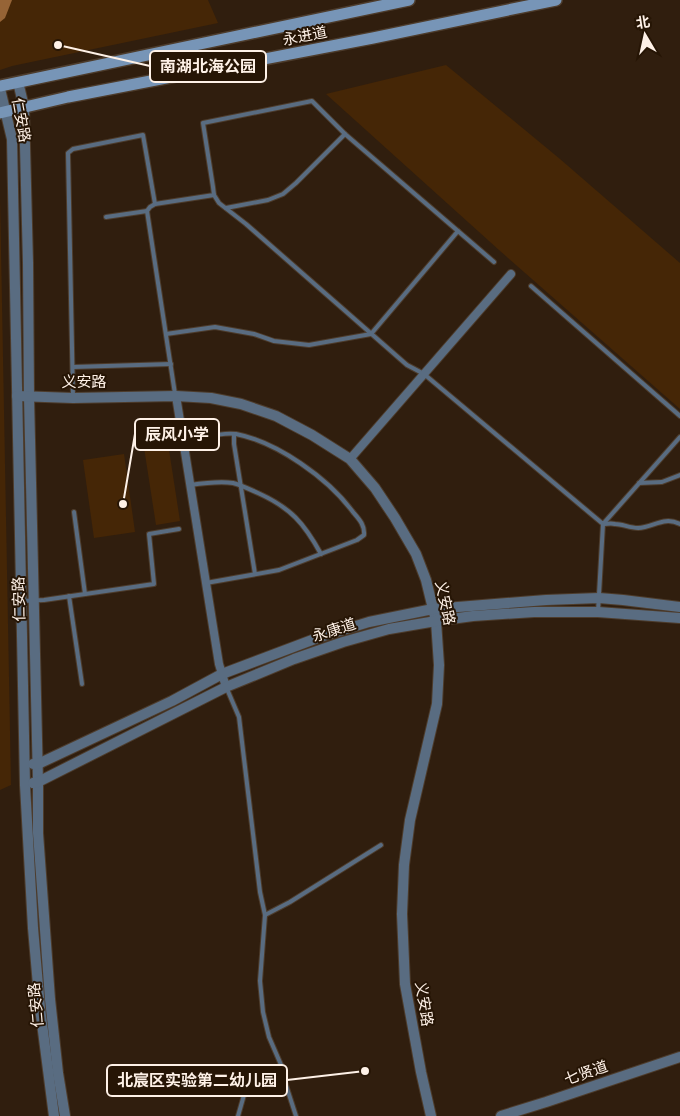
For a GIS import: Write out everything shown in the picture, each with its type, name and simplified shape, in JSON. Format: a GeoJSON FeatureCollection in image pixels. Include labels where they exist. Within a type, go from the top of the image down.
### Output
{"type":"FeatureCollection","features":[{"type":"Feature","properties":{"kind":"main road","name":"永进道"},"geometry":{"type":"LineString","coordinates":[[0,87],[410,0]]}},
{"type":"Feature","properties":{"kind":"main road","name":"永进道"},"geometry":{"type":"LineString","coordinates":[[3,112],[87,93],[373,38],[556,0]]}},
{"type":"Feature","properties":{"kind":"street","name":"仁安路"},"geometry":{"type":"LineString","coordinates":[[18,82],[24,107],[38,833],[50,999],[65,1116]]}},
{"type":"Feature","properties":{"kind":"street","name":"仁安路"},"geometry":{"type":"LineString","coordinates":[[0,87],[3,112],[12,139],[25,785],[39,998],[54,1116]]}},
{"type":"Feature","properties":{"kind":"street"},"geometry":{"type":"LineString","coordinates":[[350,459],[511,274]]}},
{"type":"Feature","properties":{"kind":"street","name":"义安路"},"geometry":{"type":"LineString","coordinates":[[17,396],[73,398],[176,396],[211,398],[241,404],[276,416],[312,435],[350,459],[375,488],[416,554],[426,580],[436,621],[438,704],[410,820],[404,864],[402,914],[404,984],[431,1116]]}},
{"type":"Feature","properties":{"kind":"street"},"geometry":{"type":"LineString","coordinates":[[176,396],[219,664],[226,687]]}},
{"type":"Feature","properties":{"kind":"street","name":"永康道"},"geometry":{"type":"LineString","coordinates":[[25,766],[38,764],[172,701],[222,674],[320,637],[369,622],[434,609],[546,600],[599,598],[680,607]]}},
{"type":"Feature","properties":{"kind":"street","name":"永康道"},"geometry":{"type":"LineString","coordinates":[[25,785],[38,782],[226,687],[294,659],[389,629],[473,616],[534,612],[598,612],[680,618]]}},
{"type":"Feature","properties":{"kind":"street","name":"七贤道"},"geometry":{"type":"LineString","coordinates":[[501,1116],[680,1057]]}},
{"type":"Feature","properties":{"kind":"lane"},"geometry":{"type":"LineString","coordinates":[[494,262],[345,134],[312,101],[203,123],[214,195],[219,203],[246,224],[407,365],[424,374],[603,524],[616,524],[637,528],[667,520],[680,524]]}},
{"type":"Feature","properties":{"kind":"lane"},"geometry":{"type":"LineString","coordinates":[[226,208],[268,200],[283,194],[345,134]]}},
{"type":"Feature","properties":{"kind":"lane"},"geometry":{"type":"LineString","coordinates":[[73,398],[68,153],[73,149],[143,135],[155,204]]}},
{"type":"Feature","properties":{"kind":"lane"},"geometry":{"type":"LineString","coordinates":[[106,217],[147,211],[155,204],[214,195]]}},
{"type":"Feature","properties":{"kind":"lane"},"geometry":{"type":"LineString","coordinates":[[147,211],[176,396]]}},
{"type":"Feature","properties":{"kind":"lane"},"geometry":{"type":"LineString","coordinates":[[166,334],[215,328],[254,334],[274,341],[309,344],[371,334],[458,231]]}},
{"type":"Feature","properties":{"kind":"lane"},"geometry":{"type":"LineString","coordinates":[[530,286],[680,416]]}},
{"type":"Feature","properties":{"kind":"lane"},"geometry":{"type":"LineString","coordinates":[[73,367],[171,364]]}},
{"type":"Feature","properties":{"kind":"lane"},"geometry":{"type":"LineString","coordinates":[[234,434],[240,486],[255,574]]}},
{"type":"Feature","properties":{"kind":"lane"},"geometry":{"type":"LineString","coordinates":[[194,439],[234,434],[258,441],[284,454],[315,474],[341,497],[362,522],[364,529],[364,535],[357,540],[279,570],[206,583]]}},
{"type":"Feature","properties":{"kind":"lane"},"geometry":{"type":"LineString","coordinates":[[598,612],[603,524],[680,437]]}},
{"type":"Feature","properties":{"kind":"lane"},"geometry":{"type":"LineString","coordinates":[[639,483],[662,482],[680,475]]}},
{"type":"Feature","properties":{"kind":"lane"},"geometry":{"type":"LineString","coordinates":[[190,484],[219,482],[234,484],[274,500],[289,511],[310,534],[321,554]]}},
{"type":"Feature","properties":{"kind":"lane"},"geometry":{"type":"LineString","coordinates":[[74,512],[85,594]]}},
{"type":"Feature","properties":{"kind":"lane"},"geometry":{"type":"LineString","coordinates":[[21,601],[154,584],[149,534],[179,529]]}},
{"type":"Feature","properties":{"kind":"lane"},"geometry":{"type":"LineString","coordinates":[[69,596],[82,684]]}},
{"type":"Feature","properties":{"kind":"lane"},"geometry":{"type":"LineString","coordinates":[[226,687],[239,717],[260,892],[265,915],[260,981],[262,1012],[269,1037],[282,1067],[296,1116]]}},
{"type":"Feature","properties":{"kind":"lane"},"geometry":{"type":"LineString","coordinates":[[265,915],[290,902],[381,845]]}},
{"type":"Feature","properties":{"kind":"lane"},"geometry":{"type":"LineString","coordinates":[[238,1116],[244,1096],[284,1079]]}},
{"type":"Feature","properties":{"kind":"shaded area"},"geometry":{"type":"Polygon","coordinates":[[[0,0],[208,0],[218,23],[0,70],[0,0]]]}},
{"type":"Feature","properties":{"kind":"shaded area"},"geometry":{"type":"Polygon","coordinates":[[[0,0],[12,0],[5,18],[0,22],[0,0]]]}},
{"type":"Feature","properties":{"kind":"shaded area"},"geometry":{"type":"Polygon","coordinates":[[[446,65],[560,159],[680,263],[680,409],[499,250],[326,94],[446,65]]]}},
{"type":"Feature","properties":{"kind":"shaded area"},"geometry":{"type":"Polygon","coordinates":[[[0,197],[11,785],[0,790],[0,197]]]}},
{"type":"Feature","properties":{"kind":"shaded area"},"geometry":{"type":"Polygon","coordinates":[[[167,437],[180,521],[156,525],[143,441],[167,437]]]}},
{"type":"Feature","properties":{"kind":"shaded area"},"geometry":{"type":"Polygon","coordinates":[[[124,454],[135,532],[94,538],[83,460],[124,454]]]}},
{"type":"Feature","properties":{"kind":"place","name":"南湖北海公园"},"geometry":{"type":"Point","coordinates":[58,45]}},
{"type":"Feature","properties":{"kind":"place","name":"辰风小学"},"geometry":{"type":"Point","coordinates":[123,504]}},
{"type":"Feature","properties":{"kind":"place","name":"北宸区实验第二幼儿园"},"geometry":{"type":"Point","coordinates":[365,1071]}}]}
